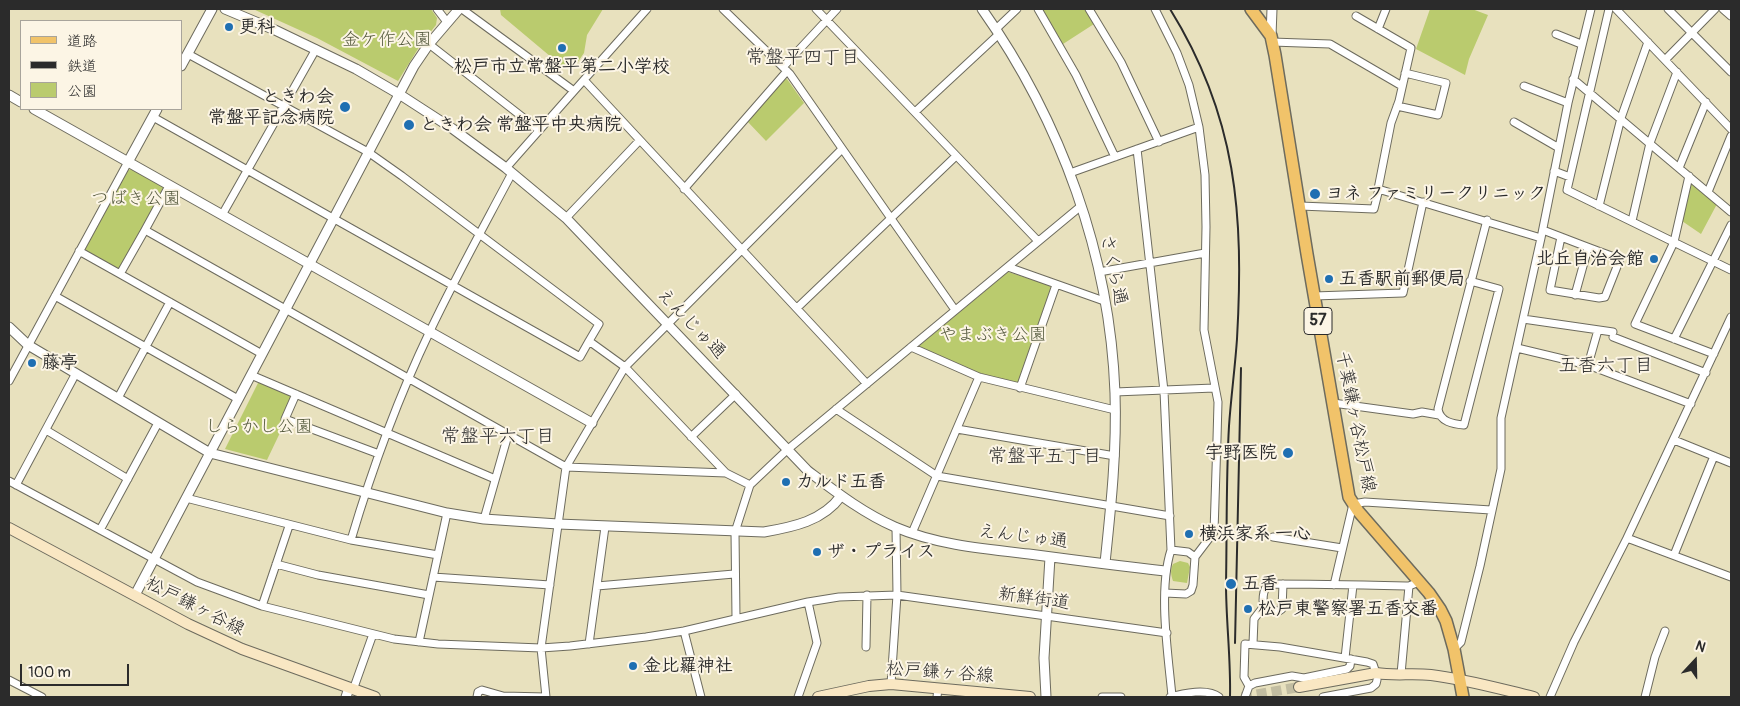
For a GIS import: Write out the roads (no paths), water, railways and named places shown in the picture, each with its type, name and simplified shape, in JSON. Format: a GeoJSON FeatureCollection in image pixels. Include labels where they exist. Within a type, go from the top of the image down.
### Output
{"type":"FeatureCollection","features":[{"type":"Feature","properties":{"kind":"main road","name":"千葉鎌ヶ谷松戸線"},"geometry":{"type":"LineString","coordinates":[[1251,9],[1271,39],[1348,489],[1353,504],[1414,584],[1440,609],[1446,621],[1454,649],[1463,697]]}},
{"type":"Feature","properties":{"kind":"main road","name":"松戸鎌ヶ谷線"},"geometry":{"type":"LineString","coordinates":[[9,528],[188,624],[242,649],[349,692],[375,697]]}},
{"type":"Feature","properties":{"kind":"main road"},"geometry":{"type":"LineString","coordinates":[[1300,690],[1401,674],[1431,675],[1534,697]]}},
{"type":"Feature","properties":{"kind":"main road","name":"松戸鎌ヶ谷線"},"geometry":{"type":"LineString","coordinates":[[818,697],[869,686],[891,684],[938,693],[1030,697]]}},
{"type":"Feature","properties":{"kind":"street"},"geometry":{"type":"LineString","coordinates":[[182,64],[212,9]]}},
{"type":"Feature","properties":{"kind":"street","name":"えんじゅ通"},"geometry":{"type":"LineString","coordinates":[[226,9],[356,69],[453,129],[509,171],[566,218],[808,471],[872,516],[896,527],[941,542],[1166,571]]}},
{"type":"Feature","properties":{"kind":"street"},"geometry":{"type":"LineString","coordinates":[[437,9],[446,22]]}},
{"type":"Feature","properties":{"kind":"street"},"geometry":{"type":"LineString","coordinates":[[135,595],[414,66],[446,22],[460,9],[574,91]]}},
{"type":"Feature","properties":{"kind":"street"},"geometry":{"type":"LineString","coordinates":[[351,540],[364,493],[409,379],[430,331],[509,171],[539,130],[647,9]]}},
{"type":"Feature","properties":{"kind":"street"},"geometry":{"type":"LineString","coordinates":[[723,9],[785,69],[955,310]]}},
{"type":"Feature","properties":{"kind":"street"},"geometry":{"type":"LineString","coordinates":[[816,9],[1038,241]]}},
{"type":"Feature","properties":{"kind":"street"},"geometry":{"type":"LineString","coordinates":[[684,188],[837,9]]}},
{"type":"Feature","properties":{"kind":"street","name":"さくら通"},"geometry":{"type":"LineString","coordinates":[[982,9],[1031,88],[1070,174],[1100,272],[1113,362],[1115,392],[1115,456],[1112,506],[1105,563]]}},
{"type":"Feature","properties":{"kind":"street"},"geometry":{"type":"LineString","coordinates":[[916,112],[1017,9]]}},
{"type":"Feature","properties":{"kind":"street"},"geometry":{"type":"LineString","coordinates":[[1038,9],[1076,75],[1116,157]]}},
{"type":"Feature","properties":{"kind":"street"},"geometry":{"type":"LineString","coordinates":[[1089,9],[1121,62],[1159,142]]}},
{"type":"Feature","properties":{"kind":"street"},"geometry":{"type":"LineString","coordinates":[[1154,9],[1177,53],[1193,99],[1200,128],[1205,174],[1206,253],[1204,330],[1218,402],[1214,532],[1195,557],[1195,575],[1191,591],[1186,594],[1165,593]]}},
{"type":"Feature","properties":{"kind":"street"},"geometry":{"type":"LineString","coordinates":[[1272,9],[1271,39],[1330,44],[1402,86]]}},
{"type":"Feature","properties":{"kind":"street"},"geometry":{"type":"LineString","coordinates":[[1378,29],[1386,9]]}},
{"type":"Feature","properties":{"kind":"street"},"geometry":{"type":"LineString","coordinates":[[1454,649],[1461,642],[1501,469],[1501,418],[1542,234],[1573,79],[1591,9]]}},
{"type":"Feature","properties":{"kind":"street"},"geometry":{"type":"LineString","coordinates":[[1609,9],[1566,190],[1731,270]]}},
{"type":"Feature","properties":{"kind":"street"},"geometry":{"type":"LineString","coordinates":[[1616,9],[1731,129]]}},
{"type":"Feature","properties":{"kind":"street"},"geometry":{"type":"LineString","coordinates":[[1668,9],[1731,72]]}},
{"type":"Feature","properties":{"kind":"street"},"geometry":{"type":"LineString","coordinates":[[1665,60],[1715,9]]}},
{"type":"Feature","properties":{"kind":"street"},"geometry":{"type":"LineString","coordinates":[[1723,9],[1731,16]]}},
{"type":"Feature","properties":{"kind":"street"},"geometry":{"type":"LineString","coordinates":[[1300,206],[1374,209],[1391,123],[1411,48],[1356,16]]}},
{"type":"Feature","properties":{"kind":"street"},"geometry":{"type":"LineString","coordinates":[[1556,34],[1581,44]]}},
{"type":"Feature","properties":{"kind":"street"},"geometry":{"type":"LineString","coordinates":[[1599,206],[1621,118],[1648,42]]}},
{"type":"Feature","properties":{"kind":"street"},"geometry":{"type":"LineString","coordinates":[[429,44],[539,130]]}},
{"type":"Feature","properties":{"kind":"street"},"geometry":{"type":"LineString","coordinates":[[222,215],[316,49]]}},
{"type":"Feature","properties":{"kind":"street"},"geometry":{"type":"LineString","coordinates":[[9,381],[155,113],[247,170],[580,357],[599,324],[480,233],[368,152],[188,54]]}},
{"type":"Feature","properties":{"kind":"street"},"geometry":{"type":"LineString","coordinates":[[1632,221],[1650,143],[1677,72]]}},
{"type":"Feature","properties":{"kind":"street"},"geometry":{"type":"LineString","coordinates":[[1397,106],[1438,115],[1446,83],[1405,73]]}},
{"type":"Feature","properties":{"kind":"street"},"geometry":{"type":"LineString","coordinates":[[1573,79],[1731,212]]}},
{"type":"Feature","properties":{"kind":"street"},"geometry":{"type":"LineString","coordinates":[[584,80],[639,142],[868,384]]}},
{"type":"Feature","properties":{"kind":"street"},"geometry":{"type":"LineString","coordinates":[[1524,86],[1568,103]]}},
{"type":"Feature","properties":{"kind":"street"},"geometry":{"type":"LineString","coordinates":[[9,94],[20,101]]}},
{"type":"Feature","properties":{"kind":"street"},"geometry":{"type":"LineString","coordinates":[[1679,168],[1706,102]]}},
{"type":"Feature","properties":{"kind":"street"},"geometry":{"type":"LineString","coordinates":[[36,110],[592,423]]}},
{"type":"Feature","properties":{"kind":"street"},"geometry":{"type":"LineString","coordinates":[[1514,122],[1559,148]]}},
{"type":"Feature","properties":{"kind":"street"},"geometry":{"type":"LineString","coordinates":[[1070,174],[1200,128]]}},
{"type":"Feature","properties":{"kind":"street"},"geometry":{"type":"LineString","coordinates":[[1708,192],[1731,136]]}},
{"type":"Feature","properties":{"kind":"street"},"geometry":{"type":"LineString","coordinates":[[566,218],[639,142]]}},
{"type":"Feature","properties":{"kind":"street"},"geometry":{"type":"LineString","coordinates":[[477,697],[478,692],[482,690],[503,696],[546,697],[541,648],[566,467],[625,367],[842,150]]}},
{"type":"Feature","properties":{"kind":"street"},"geometry":{"type":"LineString","coordinates":[[1137,150],[1164,390],[1171,550],[1166,571],[1165,593],[1171,697],[1205,692],[1219,697]]}},
{"type":"Feature","properties":{"kind":"street"},"geometry":{"type":"LineString","coordinates":[[797,308],[956,156]]}},
{"type":"Feature","properties":{"kind":"street"},"geometry":{"type":"LineString","coordinates":[[1554,171],[1570,177]]}},
{"type":"Feature","properties":{"kind":"street"},"geometry":{"type":"LineString","coordinates":[[1689,176],[1674,242],[1635,324],[1714,354]]}},
{"type":"Feature","properties":{"kind":"street"},"geometry":{"type":"LineString","coordinates":[[120,274],[169,186]]}},
{"type":"Feature","properties":{"kind":"street"},"geometry":{"type":"LineString","coordinates":[[1378,189],[1487,220],[1561,237],[1620,259],[1605,297],[1599,298],[1550,290],[1561,237]]}},
{"type":"Feature","properties":{"kind":"street"},"geometry":{"type":"LineString","coordinates":[[1314,296],[1403,293],[1423,202]]}},
{"type":"Feature","properties":{"kind":"street"},"geometry":{"type":"LineString","coordinates":[[736,618],[735,532],[750,485],[787,450],[1081,206]]}},
{"type":"Feature","properties":{"kind":"street"},"geometry":{"type":"LineString","coordinates":[[1439,415],[1438,409],[1487,220]]}},
{"type":"Feature","properties":{"kind":"street"},"geometry":{"type":"LineString","coordinates":[[1674,339],[1731,225]]}},
{"type":"Feature","properties":{"kind":"street"},"geometry":{"type":"LineString","coordinates":[[145,230],[566,467],[726,474],[750,485]]}},
{"type":"Feature","properties":{"kind":"street"},"geometry":{"type":"LineString","coordinates":[[1576,295],[1588,248]]}},
{"type":"Feature","properties":{"kind":"street"},"geometry":{"type":"LineString","coordinates":[[79,251],[262,354]]}},
{"type":"Feature","properties":{"kind":"street"},"geometry":{"type":"LineString","coordinates":[[1100,272],[1206,253]]}},
{"type":"Feature","properties":{"kind":"street"},"geometry":{"type":"LineString","coordinates":[[1008,267],[1104,300]]}},
{"type":"Feature","properties":{"kind":"street"},"geometry":{"type":"LineString","coordinates":[[1332,403],[1413,414],[1422,412],[1439,415],[1445,421],[1464,425],[1499,294],[1499,289],[1470,281]]}},
{"type":"Feature","properties":{"kind":"street"},"geometry":{"type":"LineString","coordinates":[[1020,388],[1056,285]]}},
{"type":"Feature","properties":{"kind":"street"},"geometry":{"type":"LineString","coordinates":[[55,296],[238,399]]}},
{"type":"Feature","properties":{"kind":"street"},"geometry":{"type":"LineString","coordinates":[[118,398],[170,302]]}},
{"type":"Feature","properties":{"kind":"street"},"geometry":{"type":"LineString","coordinates":[[1550,697],[1574,642],[1674,440],[1731,317]]}},
{"type":"Feature","properties":{"kind":"street"},"geometry":{"type":"LineString","coordinates":[[1523,319],[1598,330],[1706,373]]}},
{"type":"Feature","properties":{"kind":"street"},"geometry":{"type":"LineString","coordinates":[[9,327],[28,345],[210,453],[447,513],[484,519],[605,527],[764,532],[791,528],[812,520],[836,503],[841,496]]}},
{"type":"Feature","properties":{"kind":"street"},"geometry":{"type":"LineString","coordinates":[[1588,365],[1598,330]]}},
{"type":"Feature","properties":{"kind":"street"},"geometry":{"type":"LineString","coordinates":[[589,341],[625,367],[726,474]]}},
{"type":"Feature","properties":{"kind":"street"},"geometry":{"type":"LineString","coordinates":[[911,347],[979,377],[1115,410]]}},
{"type":"Feature","properties":{"kind":"street"},"geometry":{"type":"LineString","coordinates":[[1517,348],[1588,365],[1691,404]]}},
{"type":"Feature","properties":{"kind":"street"},"geometry":{"type":"LineString","coordinates":[[16,485],[76,373]]}},
{"type":"Feature","properties":{"kind":"street"},"geometry":{"type":"LineString","coordinates":[[251,375],[494,479]]}},
{"type":"Feature","properties":{"kind":"street"},"geometry":{"type":"LineString","coordinates":[[912,533],[979,377]]}},
{"type":"Feature","properties":{"kind":"street"},"geometry":{"type":"LineString","coordinates":[[1115,392],[1214,388]]}},
{"type":"Feature","properties":{"kind":"street"},"geometry":{"type":"LineString","coordinates":[[296,394],[285,419],[379,454]]}},
{"type":"Feature","properties":{"kind":"street"},"geometry":{"type":"LineString","coordinates":[[691,436],[736,394]]}},
{"type":"Feature","properties":{"kind":"street"},"geometry":{"type":"LineString","coordinates":[[836,409],[937,476],[1170,516]]}},
{"type":"Feature","properties":{"kind":"street"},"geometry":{"type":"LineString","coordinates":[[100,530],[158,423]]}},
{"type":"Feature","properties":{"kind":"street"},"geometry":{"type":"LineString","coordinates":[[957,429],[1115,456]]}},
{"type":"Feature","properties":{"kind":"street"},"geometry":{"type":"LineString","coordinates":[[46,430],[128,479]]}},
{"type":"Feature","properties":{"kind":"street"},"geometry":{"type":"LineString","coordinates":[[484,519],[508,435]]}},
{"type":"Feature","properties":{"kind":"street"},"geometry":{"type":"LineString","coordinates":[[1674,440],[1731,463]]}},
{"type":"Feature","properties":{"kind":"street"},"geometry":{"type":"LineString","coordinates":[[1674,555],[1714,456]]}},
{"type":"Feature","properties":{"kind":"street","name":"新鮮街道"},"geometry":{"type":"LineString","coordinates":[[9,481],[197,582],[262,606],[373,634],[419,642],[541,648],[612,642],[684,630],[808,602],[867,595],[897,595],[1167,633]]}},
{"type":"Feature","properties":{"kind":"street"},"geometry":{"type":"LineString","coordinates":[[186,498],[289,526],[351,540],[438,555]]}},
{"type":"Feature","properties":{"kind":"street"},"geometry":{"type":"LineString","coordinates":[[1334,585],[1353,504],[1364,502],[1491,510]]}},
{"type":"Feature","properties":{"kind":"street"},"geometry":{"type":"LineString","coordinates":[[419,642],[447,513]]}},
{"type":"Feature","properties":{"kind":"street"},"geometry":{"type":"LineString","coordinates":[[262,606],[289,526]]}},
{"type":"Feature","properties":{"kind":"street"},"geometry":{"type":"LineString","coordinates":[[589,644],[605,527]]}},
{"type":"Feature","properties":{"kind":"street"},"geometry":{"type":"LineString","coordinates":[[891,684],[897,595],[896,527]]}},
{"type":"Feature","properties":{"kind":"street"},"geometry":{"type":"LineString","coordinates":[[1273,537],[1342,548]]}},
{"type":"Feature","properties":{"kind":"street"},"geometry":{"type":"LineString","coordinates":[[1626,538],[1731,577]]}},
{"type":"Feature","properties":{"kind":"street"},"geometry":{"type":"LineString","coordinates":[[1171,550],[1188,552],[1195,557]]}},
{"type":"Feature","properties":{"kind":"street"},"geometry":{"type":"LineString","coordinates":[[1046,697],[1044,658],[1050,557]]}},
{"type":"Feature","properties":{"kind":"street"},"geometry":{"type":"LineString","coordinates":[[276,564],[318,575],[429,595]]}},
{"type":"Feature","properties":{"kind":"street"},"geometry":{"type":"LineString","coordinates":[[597,586],[734,574]]}},
{"type":"Feature","properties":{"kind":"street"},"geometry":{"type":"LineString","coordinates":[[433,577],[550,585]]}},
{"type":"Feature","properties":{"kind":"street"},"geometry":{"type":"LineString","coordinates":[[1283,584],[1283,607],[1281,611],[1267,611],[1264,606],[1264,590],[1267,585],[1283,584],[1414,584],[1401,674]]}},
{"type":"Feature","properties":{"kind":"street"},"geometry":{"type":"LineString","coordinates":[[1245,697],[1249,686],[1254,683],[1292,676],[1304,678],[1347,669],[1350,666],[1348,658],[1353,585]]}},
{"type":"Feature","properties":{"kind":"street"},"geometry":{"type":"LineString","coordinates":[[866,647],[867,595]]}},
{"type":"Feature","properties":{"kind":"street"},"geometry":{"type":"LineString","coordinates":[[798,697],[817,643],[808,602]]}},
{"type":"Feature","properties":{"kind":"street"},"geometry":{"type":"LineString","coordinates":[[1253,644],[1254,619],[1264,606]]}},
{"type":"Feature","properties":{"kind":"street"},"geometry":{"type":"LineString","coordinates":[[684,630],[701,697]]}},
{"type":"Feature","properties":{"kind":"street"},"geometry":{"type":"LineString","coordinates":[[1645,697],[1655,658],[1665,631]]}},
{"type":"Feature","properties":{"kind":"street"},"geometry":{"type":"LineString","coordinates":[[349,692],[373,634]]}},
{"type":"Feature","properties":{"kind":"street"},"geometry":{"type":"LineString","coordinates":[[1249,686],[1244,677],[1245,644],[1348,658],[1372,664],[1376,684],[1371,688],[1323,697]]}},
{"type":"Feature","properties":{"kind":"street"},"geometry":{"type":"LineString","coordinates":[[9,680],[42,697]]}},
{"type":"Feature","properties":{"kind":"street"},"geometry":{"type":"LineString","coordinates":[[1102,697],[1121,697]]}},
{"type":"Feature","properties":{"kind":"tunnel"},"geometry":{"type":"LineString","coordinates":[[1242,697],[1299,687]]}},
{"type":"Feature","properties":{"kind":"railway"},"geometry":{"type":"LineString","coordinates":[[1170,9],[1192,49],[1210,89],[1222,128],[1231,168],[1237,209],[1239,294],[1229,426],[1227,485],[1226,584],[1230,697]]}},
{"type":"Feature","properties":{"kind":"railway"},"geometry":{"type":"LineString","coordinates":[[1235,643],[1241,368]]}},
{"type":"Feature","properties":{"kind":"place","name":"更科"},"geometry":{"type":"Point","coordinates":[229,27]}},
{"type":"Feature","properties":{"kind":"place","name":"松戸市立常盤平第二小学校"},"geometry":{"type":"Point","coordinates":[562,48]}},
{"type":"Feature","properties":{"kind":"place","name":"ときわ会 常盤平記念病院"},"geometry":{"type":"Point","coordinates":[345,107]}},
{"type":"Feature","properties":{"kind":"place","name":"ときわ会 常盤平中央病院"},"geometry":{"type":"Point","coordinates":[409,125]}},
{"type":"Feature","properties":{"kind":"place","name":"ヨネ ファミリークリニック"},"geometry":{"type":"Point","coordinates":[1315,194]}},
{"type":"Feature","properties":{"kind":"place","name":"北丘自治会館"},"geometry":{"type":"Point","coordinates":[1654,259]}},
{"type":"Feature","properties":{"kind":"place","name":"五香駅前郵便局"},"geometry":{"type":"Point","coordinates":[1329,279]}},
{"type":"Feature","properties":{"kind":"place","name":"藤亭"},"geometry":{"type":"Point","coordinates":[32,363]}},
{"type":"Feature","properties":{"kind":"place","name":"宇野医院"},"geometry":{"type":"Point","coordinates":[1288,453]}},
{"type":"Feature","properties":{"kind":"place","name":"カルド五香"},"geometry":{"type":"Point","coordinates":[786,482]}},
{"type":"Feature","properties":{"kind":"place","name":"横浜家系 一心"},"geometry":{"type":"Point","coordinates":[1189,534]}},
{"type":"Feature","properties":{"kind":"place","name":"ザ・プライス"},"geometry":{"type":"Point","coordinates":[817,552]}},
{"type":"Feature","properties":{"kind":"place","name":"五香"},"geometry":{"type":"Point","coordinates":[1231,584]}},
{"type":"Feature","properties":{"kind":"place","name":"松戸東警察署五香交番"},"geometry":{"type":"Point","coordinates":[1248,609]}},
{"type":"Feature","properties":{"kind":"place","name":"金比羅神社"},"geometry":{"type":"Point","coordinates":[633,666]}},
{"type":"Feature","properties":{"kind":"district","name":"常盤平四丁目"},"geometry":{"type":"Point","coordinates":[803,58]}},
{"type":"Feature","properties":{"kind":"district","name":"五香六丁目"},"geometry":{"type":"Point","coordinates":[1606,366]}},
{"type":"Feature","properties":{"kind":"district","name":"常盤平六丁目"},"geometry":{"type":"Point","coordinates":[498,437]}},
{"type":"Feature","properties":{"kind":"district","name":"常盤平五丁目"},"geometry":{"type":"Point","coordinates":[1045,457]}},
{"type":"Feature","properties":{"kind":"park label","name":"金ケ作公園"},"geometry":{"type":"Point","coordinates":[387,40]}},
{"type":"Feature","properties":{"kind":"park label","name":"つばき公園"},"geometry":{"type":"Point","coordinates":[136,199]}},
{"type":"Feature","properties":{"kind":"park label","name":"やまぶき公園"},"geometry":{"type":"Point","coordinates":[993,335]}},
{"type":"Feature","properties":{"kind":"park label","name":"しらかし公園"},"geometry":{"type":"Point","coordinates":[259,427]}}]}
